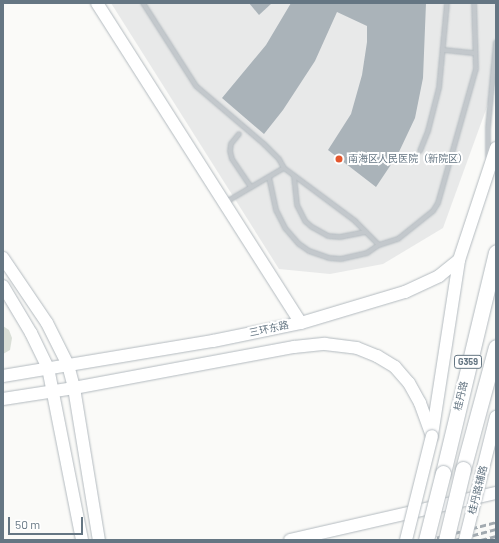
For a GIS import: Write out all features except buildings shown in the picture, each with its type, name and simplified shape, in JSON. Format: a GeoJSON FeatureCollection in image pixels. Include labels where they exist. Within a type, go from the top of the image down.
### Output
{"type":"FeatureCollection","features":[{"type":"Feature","properties":{"kind":"highway","name":"桂丹路"},"geometry":{"type":"LineString","coordinates":[[426,540],[496,252]]}},
{"type":"Feature","properties":{"kind":"highway","name":"桂丹路"},"geometry":{"type":"LineString","coordinates":[[446,540],[463,469],[496,347]]}},
{"type":"Feature","properties":{"kind":"main road"},"geometry":{"type":"LineString","coordinates":[[97,3],[301,323]]}},
{"type":"Feature","properties":{"kind":"main road"},"geometry":{"type":"LineString","coordinates":[[406,540],[432,436],[459,260],[496,148]]}},
{"type":"Feature","properties":{"kind":"main road"},"geometry":{"type":"LineString","coordinates":[[3,258],[47,323],[68,365],[74,388],[99,540]]}},
{"type":"Feature","properties":{"kind":"main road","name":"三环东路"},"geometry":{"type":"LineString","coordinates":[[3,376],[213,341],[301,323],[405,292],[439,276],[459,260]]}},
{"type":"Feature","properties":{"kind":"main road"},"geometry":{"type":"LineString","coordinates":[[3,286],[31,333],[48,368],[82,540]]}},
{"type":"Feature","properties":{"kind":"main road"},"geometry":{"type":"LineString","coordinates":[[3,399],[74,388],[294,347],[325,344],[357,348],[377,356],[395,367],[409,383],[420,403],[432,436]]}},
{"type":"Feature","properties":{"kind":"main road","name":"桂丹路辅路"},"geometry":{"type":"LineString","coordinates":[[465,540],[496,417]]}},
{"type":"Feature","properties":{"kind":"main road"},"geometry":{"type":"LineString","coordinates":[[290,540],[496,493]]}},
{"type":"Feature","properties":{"kind":"main road"},"geometry":{"type":"LineString","coordinates":[[328,540],[496,501]]}},
{"type":"Feature","properties":{"kind":"lane"},"geometry":{"type":"LineString","coordinates":[[143,3],[196,86],[264,144],[279,159],[284,168],[355,221],[379,245]]}},
{"type":"Feature","properties":{"kind":"lane"},"geometry":{"type":"LineString","coordinates":[[420,151],[428,131],[437,98],[444,50],[447,3]]}},
{"type":"Feature","properties":{"kind":"lane"},"geometry":{"type":"LineString","coordinates":[[269,177],[279,218],[292,236],[309,251],[318,255],[341,259],[367,253],[379,245],[398,238],[433,211],[438,203],[476,69],[474,3]]}},
{"type":"Feature","properties":{"kind":"lane"},"geometry":{"type":"LineString","coordinates":[[488,169],[488,128],[496,42]]}},
{"type":"Feature","properties":{"kind":"lane"},"geometry":{"type":"LineString","coordinates":[[444,50],[476,53]]}},
{"type":"Feature","properties":{"kind":"lane"},"geometry":{"type":"LineString","coordinates":[[239,134],[231,144],[230,151],[232,159],[251,187]]}},
{"type":"Feature","properties":{"kind":"lane"},"geometry":{"type":"LineString","coordinates":[[224,203],[284,168]]}},
{"type":"Feature","properties":{"kind":"lane"},"geometry":{"type":"LineString","coordinates":[[294,176],[297,205],[305,221],[312,228],[328,236],[340,237],[366,232]]}},
{"type":"Feature","properties":{"kind":"shaded area","name":"南海区人民医院（新院区）"},"geometry":{"type":"Polygon","coordinates":[[[111,3],[496,3],[496,82],[443,228],[383,264],[330,274],[279,269],[111,3]]]}},
{"type":"Feature","properties":{"kind":"shaded area"},"geometry":{"type":"Polygon","coordinates":[[[3,326],[9,330],[12,338],[10,350],[3,354],[3,326]]]}},
{"type":"Feature","properties":{"kind":"railway"},"geometry":{"type":"LineString","coordinates":[[428,540],[496,522]]}},
{"type":"Feature","properties":{"kind":"railway"},"geometry":{"type":"LineString","coordinates":[[455,540],[496,529]]}},
{"type":"Feature","properties":{"kind":"railway"},"geometry":{"type":"LineString","coordinates":[[481,540],[496,536]]}},
{"type":"Feature","properties":{"kind":"place","name":"南海区人民医院（新院区）"},"geometry":{"type":"Point","coordinates":[339,159]}}]}
